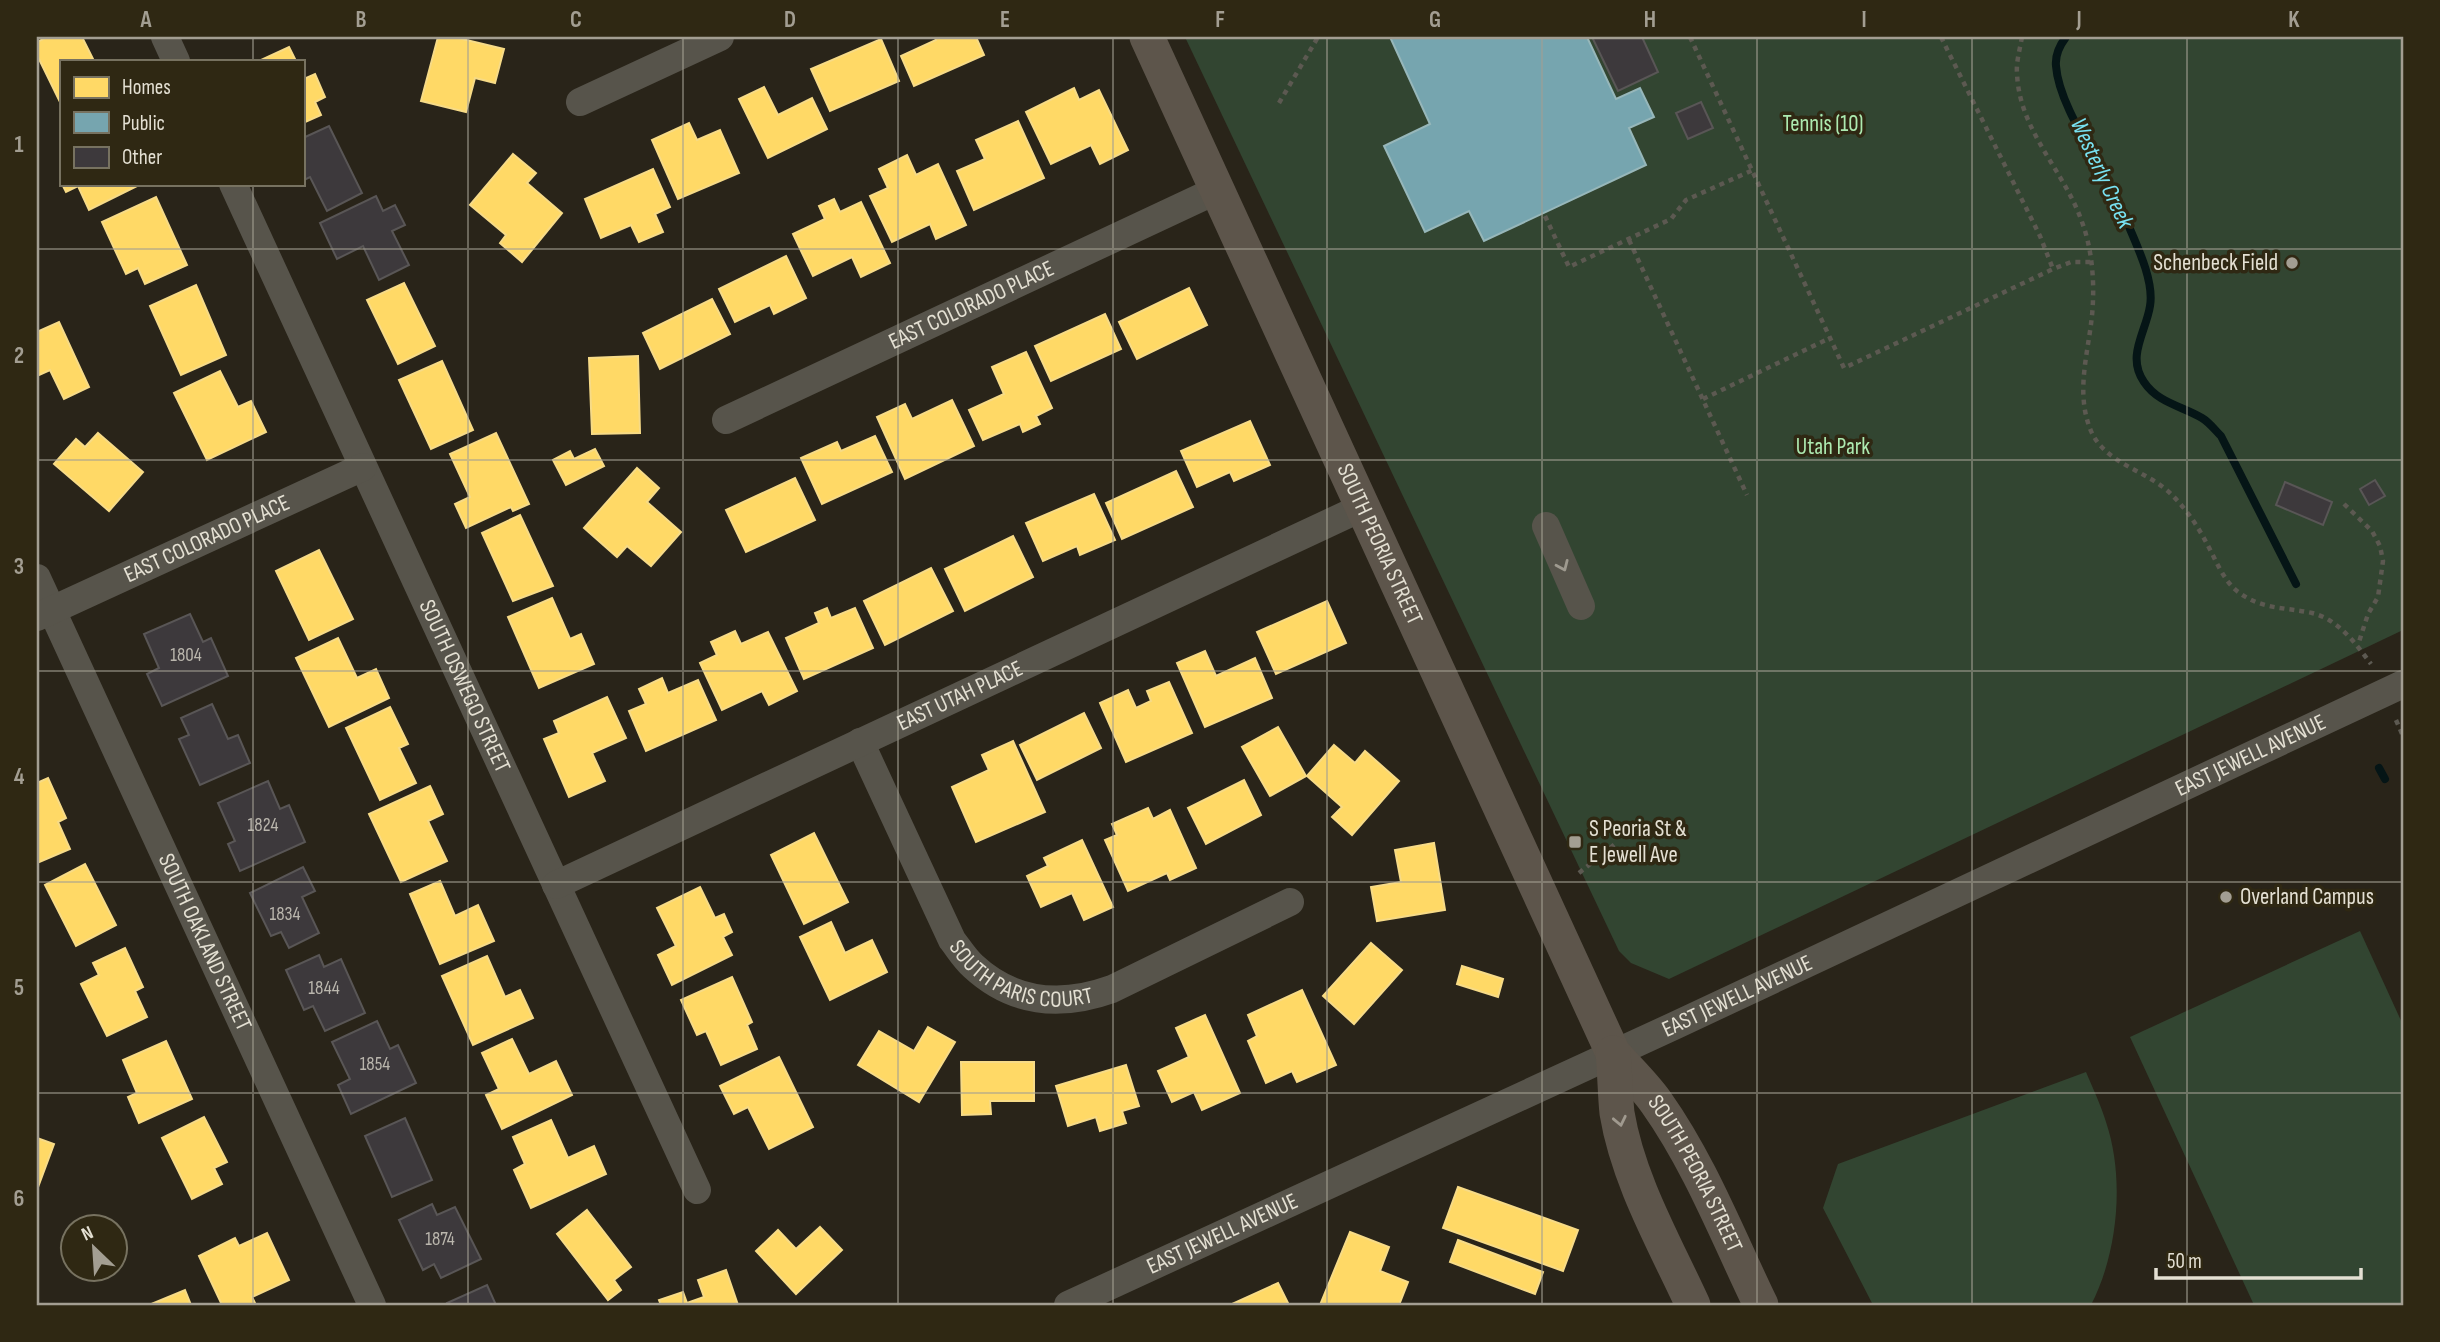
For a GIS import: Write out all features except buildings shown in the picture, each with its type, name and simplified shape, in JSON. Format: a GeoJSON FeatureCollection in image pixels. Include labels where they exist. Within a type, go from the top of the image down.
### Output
{"type":"FeatureCollection","features":[{"type":"Feature","properties":{"kind":"main road","name":"SOUTH PEORIA STREET"},"geometry":{"type":"LineString","coordinates":[[1147,37],[1613,1053],[1653,1097],[1673,1128],[1761,1305]]}},
{"type":"Feature","properties":{"kind":"main road","name":"SOUTH PEORIA STREET"},"geometry":{"type":"LineString","coordinates":[[1613,1053],[1618,1113],[1631,1165],[1693,1305]]}},
{"type":"Feature","properties":{"kind":"street"},"geometry":{"type":"LineString","coordinates":[[165,37],[176,60]]}},
{"type":"Feature","properties":{"kind":"street"},"geometry":{"type":"LineString","coordinates":[[580,102],[720,37]]}},
{"type":"Feature","properties":{"kind":"street","name":"SOUTH OSWEGO STREET"},"geometry":{"type":"LineString","coordinates":[[234,186],[696,1190]]}},
{"type":"Feature","properties":{"kind":"street","name":"EAST COLORADO PLACE"},"geometry":{"type":"LineString","coordinates":[[726,420],[1217,190]]}},
{"type":"Feature","properties":{"kind":"street","name":"EAST COLORADO PLACE"},"geometry":{"type":"LineString","coordinates":[[44,613],[363,467]]}},
{"type":"Feature","properties":{"kind":"street","name":"EAST UTAH PLACE"},"geometry":{"type":"LineString","coordinates":[[556,885],[1363,507]]}},
{"type":"Feature","properties":{"kind":"street"},"geometry":{"type":"LineString","coordinates":[[1546,526],[1581,607]]}},
{"type":"Feature","properties":{"kind":"street","name":"SOUTH OAKLAND STREET"},"geometry":{"type":"LineString","coordinates":[[37,579],[44,613],[372,1305]]}},
{"type":"Feature","properties":{"kind":"street","name":"EAST JEWELL AVENUE"},"geometry":{"type":"LineString","coordinates":[[1068,1305],[1098,1299],[1613,1053],[2403,684]]}},
{"type":"Feature","properties":{"kind":"street","name":"SOUTH PARIS COURT"},"geometry":{"type":"LineString","coordinates":[[860,742],[952,940],[981,972],[999,985],[1029,997],[1055,1001],[1087,998],[1112,989],[1290,902]]}},
{"type":"Feature","properties":{"kind":"path"},"geometry":{"type":"LineString","coordinates":[[1279,103],[1318,37]]}},
{"type":"Feature","properties":{"kind":"path"},"geometry":{"type":"LineString","coordinates":[[1690,37],[1844,368],[2071,262],[2091,262]]}},
{"type":"Feature","properties":{"kind":"path"},"geometry":{"type":"LineString","coordinates":[[1941,37],[2040,236],[2053,270]]}},
{"type":"Feature","properties":{"kind":"path"},"geometry":{"type":"LineString","coordinates":[[2022,37],[2017,71],[2019,93],[2026,118],[2068,188],[2083,223],[2091,262],[2093,300],[2083,389],[2084,412],[2092,434],[2104,451],[2170,493],[2190,515],[2217,564],[2236,590],[2262,606],[2314,613],[2338,626],[2358,645],[2371,664]]}},
{"type":"Feature","properties":{"kind":"path"},"geometry":{"type":"LineString","coordinates":[[1545,216],[1569,268],[1671,219],[1686,200],[1753,170]]}},
{"type":"Feature","properties":{"kind":"path"},"geometry":{"type":"LineString","coordinates":[[1629,240],[1748,495]]}},
{"type":"Feature","properties":{"kind":"path"},"geometry":{"type":"LineString","coordinates":[[1703,399],[1830,338]]}},
{"type":"Feature","properties":{"kind":"path"},"geometry":{"type":"LineString","coordinates":[[2344,504],[2372,531],[2380,546],[2383,561],[2378,597],[2368,614],[2358,645]]}},
{"type":"Feature","properties":{"kind":"path"},"geometry":{"type":"LineString","coordinates":[[2396,720],[2403,736]]}},
{"type":"Feature","properties":{"kind":"path"},"geometry":{"type":"LineString","coordinates":[[1579,873],[1615,844]]}},
{"type":"Feature","properties":{"kind":"green space","name":"Utah Park"},"geometry":{"type":"Polygon","coordinates":[[[1185,37],[2403,37],[2403,630],[1669,979],[1631,963],[1619,951],[1185,37]]]}},
{"type":"Feature","properties":{"kind":"green space"},"geometry":{"type":"Polygon","coordinates":[[[2360,931],[2403,1025],[2403,1305],[2254,1305],[2130,1037],[2360,931]]]}},
{"type":"Feature","properties":{"kind":"green space"},"geometry":{"type":"Polygon","coordinates":[[[2086,1072],[2102,1109],[2112,1144],[2117,1191],[2113,1239],[2100,1285],[2091,1305],[1873,1305],[1823,1208],[1838,1164],[2086,1072]]]}},
{"type":"Feature","properties":{"kind":"waterway","name":"Westerly Creek"},"geometry":{"type":"LineString","coordinates":[[2066,37],[2056,58],[2059,83],[2065,101],[2122,210],[2142,257],[2149,283],[2150,306],[2137,353],[2139,372],[2156,395],[2202,418],[2221,436],[2296,584]]}},
{"type":"Feature","properties":{"kind":"waterway","name":"Westerly Creek"},"geometry":{"type":"LineString","coordinates":[[2379,768],[2385,779]]}},
{"type":"Feature","properties":{"kind":"place","name":"Schenbeck Field"},"geometry":{"type":"Point","coordinates":[2292,263]}},
{"type":"Feature","properties":{"kind":"place","name":"S Peoria St & E Jewell Ave"},"geometry":{"type":"Point","coordinates":[1575,842]}},
{"type":"Feature","properties":{"kind":"place","name":"Overland Campus"},"geometry":{"type":"Point","coordinates":[2226,897]}},
{"type":"Feature","properties":{"kind":"park label","name":"Tennis (10)"},"geometry":{"type":"Point","coordinates":[1823,124]}}]}
